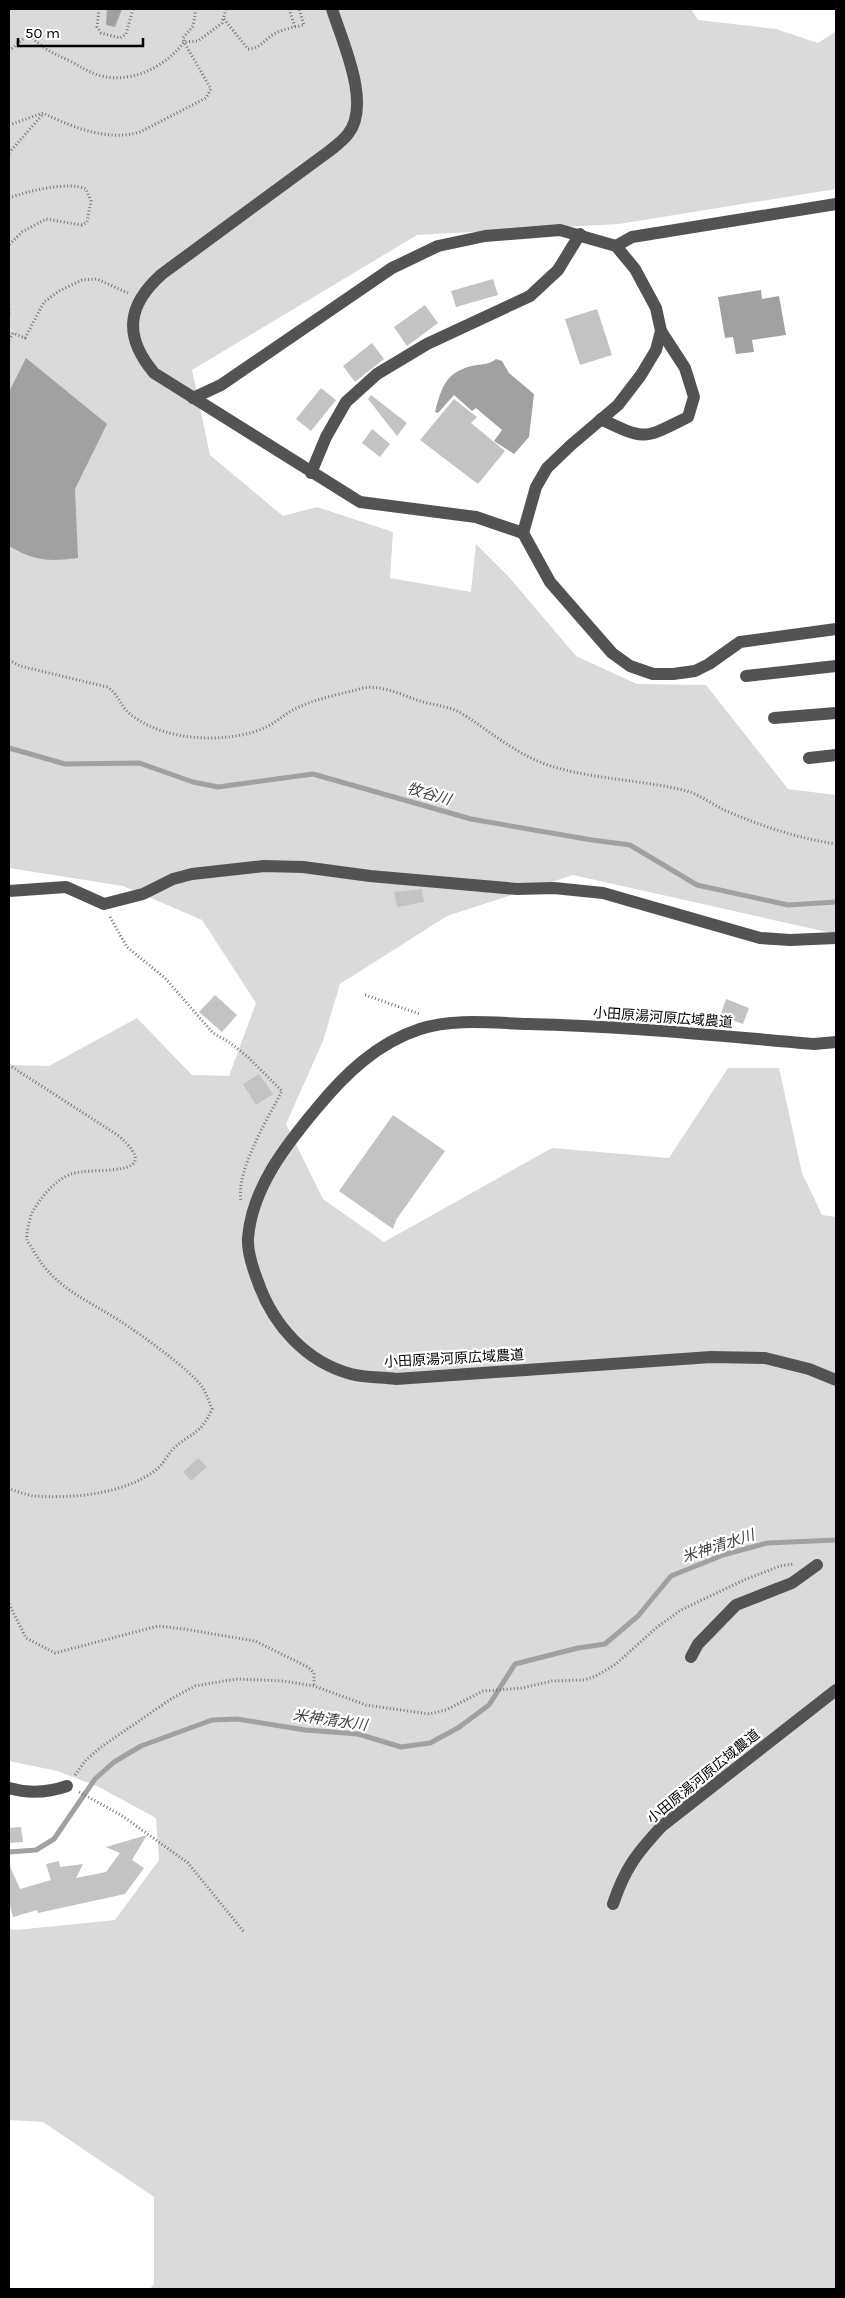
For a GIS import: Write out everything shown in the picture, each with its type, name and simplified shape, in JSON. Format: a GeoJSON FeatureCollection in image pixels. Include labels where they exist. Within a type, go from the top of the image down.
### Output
{"type":"FeatureCollection","features":[{"type":"Feature","properties":{"kind":"street"},"geometry":{"type":"LineString","coordinates":[[332,9],[356,87],[358,109],[349,134],[328,152],[147,287],[136,305],[133,326],[135,344],[142,359],[154,373],[360,502],[476,517],[523,533],[550,582],[612,653],[630,666],[653,674],[695,671],[709,664],[740,642],[836,629]]}},
{"type":"Feature","properties":{"kind":"street"},"geometry":{"type":"LineString","coordinates":[[616,246],[632,237],[836,204]]}},
{"type":"Feature","properties":{"kind":"street"},"geometry":{"type":"LineString","coordinates":[[193,398],[221,384],[392,268],[438,246],[485,236],[560,230],[580,234],[616,246],[634,269],[656,308],[661,330],[685,368],[694,397],[688,417],[651,435],[633,434],[601,419]]}},
{"type":"Feature","properties":{"kind":"street"},"geometry":{"type":"LineString","coordinates":[[311,473],[326,437],[346,402],[371,380],[427,344],[530,296],[558,270],[580,234]]}},
{"type":"Feature","properties":{"kind":"street"},"geometry":{"type":"LineString","coordinates":[[523,533],[536,487],[547,468],[618,405],[641,375],[656,350],[661,330]]}},
{"type":"Feature","properties":{"kind":"street"},"geometry":{"type":"LineString","coordinates":[[746,676],[836,666]]}},
{"type":"Feature","properties":{"kind":"street"},"geometry":{"type":"LineString","coordinates":[[774,718],[836,713]]}},
{"type":"Feature","properties":{"kind":"street"},"geometry":{"type":"LineString","coordinates":[[809,758],[836,756]]}},
{"type":"Feature","properties":{"kind":"street"},"geometry":{"type":"LineString","coordinates":[[9,891],[66,887],[104,904],[143,894],[172,879],[192,874],[264,866],[303,867],[370,876],[517,889],[554,888],[603,893],[760,938],[790,940],[836,938]]}},
{"type":"Feature","properties":{"kind":"street","name":"小田原湯河原広域農道"},"geometry":{"type":"LineString","coordinates":[[836,1042],[814,1044],[645,1029],[551,1024],[460,1022],[428,1027],[393,1040],[364,1060],[336,1086],[289,1141],[260,1195],[247,1240],[253,1270],[262,1294],[274,1317],[291,1339],[316,1358],[351,1374],[396,1379],[711,1357],[765,1358],[809,1368],[836,1380]]}},
{"type":"Feature","properties":{"kind":"street"},"geometry":{"type":"LineString","coordinates":[[690,1657],[708,1632],[736,1605],[792,1583],[817,1565]]}},
{"type":"Feature","properties":{"kind":"street","name":"小田原湯河原広域農道"},"geometry":{"type":"LineString","coordinates":[[613,1904],[623,1876],[641,1850],[662,1826],[836,1690]]}},
{"type":"Feature","properties":{"kind":"street"},"geometry":{"type":"LineString","coordinates":[[9,1788],[36,1792],[70,1788]]}},
{"type":"Feature","properties":{"kind":"path"},"geometry":{"type":"LineString","coordinates":[[99,9],[97,26],[101,33],[120,38],[126,34],[133,9]]}},
{"type":"Feature","properties":{"kind":"path"},"geometry":{"type":"LineString","coordinates":[[9,51],[29,34],[40,46],[85,70],[100,76],[126,77],[149,71],[180,48],[184,42],[183,38],[193,26],[196,9]]}},
{"type":"Feature","properties":{"kind":"path"},"geometry":{"type":"LineString","coordinates":[[184,42],[198,41],[224,19],[226,9]]}},
{"type":"Feature","properties":{"kind":"path"},"geometry":{"type":"LineString","coordinates":[[288,9],[295,27]]}},
{"type":"Feature","properties":{"kind":"path"},"geometry":{"type":"LineString","coordinates":[[224,19],[248,49],[262,45],[276,32],[304,25],[299,9]]}},
{"type":"Feature","properties":{"kind":"path"},"geometry":{"type":"LineString","coordinates":[[9,125],[44,113],[74,127],[91,131],[130,136],[140,132],[206,98],[210,93],[211,88],[184,42]]}},
{"type":"Feature","properties":{"kind":"path"},"geometry":{"type":"LineString","coordinates":[[9,153],[44,113]]}},
{"type":"Feature","properties":{"kind":"path"},"geometry":{"type":"LineString","coordinates":[[9,198],[29,190],[78,185],[86,189],[91,201],[87,222],[82,225],[46,219],[22,232],[9,245]]}},
{"type":"Feature","properties":{"kind":"path"},"geometry":{"type":"LineString","coordinates":[[9,340],[13,333],[24,338],[44,302],[59,291],[82,280],[97,279],[140,299]]}},
{"type":"Feature","properties":{"kind":"path"},"geometry":{"type":"LineString","coordinates":[[9,309],[9,314]]}},
{"type":"Feature","properties":{"kind":"path"},"geometry":{"type":"LineString","coordinates":[[9,660],[20,666],[97,683],[114,691],[127,711],[153,728],[181,735],[221,736],[255,732],[276,722],[296,708],[370,686],[445,706],[460,713],[506,746],[544,764],[587,776],[635,782],[689,792],[722,809],[771,830],[836,844]]}},
{"type":"Feature","properties":{"kind":"path"},"geometry":{"type":"LineString","coordinates":[[104,904],[126,946],[165,978],[213,1033],[229,1042],[248,1057],[282,1092],[256,1138],[245,1170],[240,1194],[242,1208]]}},
{"type":"Feature","properties":{"kind":"path"},"geometry":{"type":"LineString","coordinates":[[365,995],[422,1015],[428,1027]]}},
{"type":"Feature","properties":{"kind":"path"},"geometry":{"type":"LineString","coordinates":[[9,1065],[118,1136],[133,1150],[136,1156],[135,1162],[131,1166],[109,1171],[72,1174],[55,1184],[42,1196],[31,1215],[27,1240],[39,1260],[56,1281],[150,1342],[202,1387],[212,1409],[206,1422],[195,1434],[173,1449],[156,1470],[107,1492],[70,1496],[33,1496],[9,1489]]}},
{"type":"Feature","properties":{"kind":"path"},"geometry":{"type":"LineString","coordinates":[[244,1932],[188,1863],[122,1815],[70,1788],[86,1760],[101,1747],[170,1698],[195,1686],[238,1678],[283,1681],[314,1686],[366,1705],[429,1714],[446,1710],[477,1693],[490,1690],[511,1689],[540,1682],[584,1680],[596,1676],[616,1664],[656,1628],[681,1610],[780,1566],[802,1563],[817,1565]]}},
{"type":"Feature","properties":{"kind":"path"},"geometry":{"type":"LineString","coordinates":[[9,1604],[26,1638],[55,1653],[158,1626],[184,1628],[255,1641],[308,1666],[314,1672],[314,1686]]}},
{"type":"Feature","properties":{"kind":"shaded area"},"geometry":{"type":"Polygon","coordinates":[[[9,9],[691,9],[698,20],[776,29],[818,43],[836,31],[836,189],[619,224],[417,235],[192,370],[210,455],[283,516],[317,507],[393,532],[390,578],[471,592],[476,544],[508,576],[576,656],[637,684],[706,685],[788,789],[836,795],[836,934],[573,875],[447,916],[340,984],[323,1041],[286,1124],[323,1199],[384,1242],[552,1148],[669,1158],[728,1068],[779,1068],[802,1173],[822,1215],[836,1217],[836,2289],[150,2289],[154,2284],[154,2197],[43,2122],[9,2120],[9,1929],[16,1930],[115,1920],[159,1860],[156,1818],[97,1786],[57,1771],[9,1761],[9,1065],[49,1066],[137,1018],[192,1075],[229,1076],[256,1003],[202,920],[123,886],[9,868],[9,9]]]}},
{"type":"Feature","properties":{"kind":"shaded area"},"geometry":{"type":"Polygon","coordinates":[[[107,9],[122,9],[115,27],[106,25],[107,9]]]}},
{"type":"Feature","properties":{"kind":"shaded area"},"geometry":{"type":"Polygon","coordinates":[[[761,290],[762,299],[779,296],[786,335],[752,340],[754,352],[736,354],[733,337],[725,338],[718,297],[761,290]]]}},
{"type":"Feature","properties":{"kind":"shaded area"},"geometry":{"type":"Polygon","coordinates":[[[26,358],[107,424],[75,489],[78,558],[42,559],[26,555],[9,546],[9,392],[26,358]]]}},
{"type":"Feature","properties":{"kind":"shaded area"},"geometry":{"type":"Polygon","coordinates":[[[496,359],[502,361],[509,373],[534,394],[529,437],[514,454],[494,441],[502,430],[476,408],[472,411],[454,395],[438,413],[435,412],[443,387],[452,375],[467,367],[491,362],[496,359]]]}},
{"type":"Feature","properties":{"kind":"building"},"geometry":{"type":"Polygon","coordinates":[[[493,279],[498,295],[456,307],[451,291],[493,279]]]}},
{"type":"Feature","properties":{"kind":"building"},"geometry":{"type":"Polygon","coordinates":[[[425,305],[438,323],[407,346],[394,327],[425,305]]]}},
{"type":"Feature","properties":{"kind":"building"},"geometry":{"type":"Polygon","coordinates":[[[597,309],[612,355],[580,365],[565,319],[597,309]]]}},
{"type":"Feature","properties":{"kind":"building"},"geometry":{"type":"Polygon","coordinates":[[[372,343],[384,359],[355,382],[343,366],[372,343]]]}},
{"type":"Feature","properties":{"kind":"building"},"geometry":{"type":"Polygon","coordinates":[[[321,388],[336,400],[311,431],[296,419],[321,388]]]}},
{"type":"Feature","properties":{"kind":"building"},"geometry":{"type":"Polygon","coordinates":[[[371,395],[407,423],[397,436],[368,399],[371,395]]]}},
{"type":"Feature","properties":{"kind":"building"},"geometry":{"type":"Polygon","coordinates":[[[454,399],[477,417],[471,423],[505,451],[478,484],[420,440],[454,399]]]}},
{"type":"Feature","properties":{"kind":"building"},"geometry":{"type":"Polygon","coordinates":[[[372,429],[390,444],[380,457],[362,443],[372,429]]]}},
{"type":"Feature","properties":{"kind":"building"},"geometry":{"type":"Polygon","coordinates":[[[422,889],[424,902],[397,907],[394,892],[422,889]]]}},
{"type":"Feature","properties":{"kind":"building"},"geometry":{"type":"Polygon","coordinates":[[[215,995],[237,1015],[222,1032],[199,1012],[215,995]]]}},
{"type":"Feature","properties":{"kind":"building"},"geometry":{"type":"Polygon","coordinates":[[[726,999],[749,1008],[743,1024],[720,1016],[726,999]]]}},
{"type":"Feature","properties":{"kind":"building"},"geometry":{"type":"Polygon","coordinates":[[[259,1074],[273,1094],[256,1105],[243,1084],[259,1074]]]}},
{"type":"Feature","properties":{"kind":"building"},"geometry":{"type":"Polygon","coordinates":[[[393,1115],[445,1151],[396,1220],[393,1229],[339,1191],[393,1115]]]}},
{"type":"Feature","properties":{"kind":"building"},"geometry":{"type":"Polygon","coordinates":[[[198,1458],[207,1467],[191,1481],[183,1472],[198,1458]]]}},
{"type":"Feature","properties":{"kind":"building"},"geometry":{"type":"Polygon","coordinates":[[[21,1827],[23,1842],[9,1843],[9,1828],[21,1827]]]}},
{"type":"Feature","properties":{"kind":"building"},"geometry":{"type":"Polygon","coordinates":[[[147,1835],[132,1860],[144,1868],[125,1894],[38,1913],[37,1910],[13,1917],[9,1902],[9,1864],[20,1889],[51,1880],[46,1864],[59,1861],[60,1867],[83,1864],[76,1878],[106,1872],[120,1853],[106,1847],[147,1835]]]}},
{"type":"Feature","properties":{"kind":"waterway","name":"牧谷川"},"geometry":{"type":"LineString","coordinates":[[9,748],[65,764],[139,763],[193,782],[218,787],[313,774],[471,819],[630,845],[697,885],[788,905],[836,902]]}},
{"type":"Feature","properties":{"kind":"waterway","name":"米神清水川"},"geometry":{"type":"LineString","coordinates":[[9,1852],[36,1850],[54,1839],[95,1779],[114,1762],[141,1746],[212,1720],[237,1719],[305,1730],[358,1734],[401,1747],[430,1743],[458,1728],[489,1705],[515,1664],[578,1648],[605,1644],[638,1616],[671,1576],[723,1555],[767,1543],[836,1540]]}}]}
